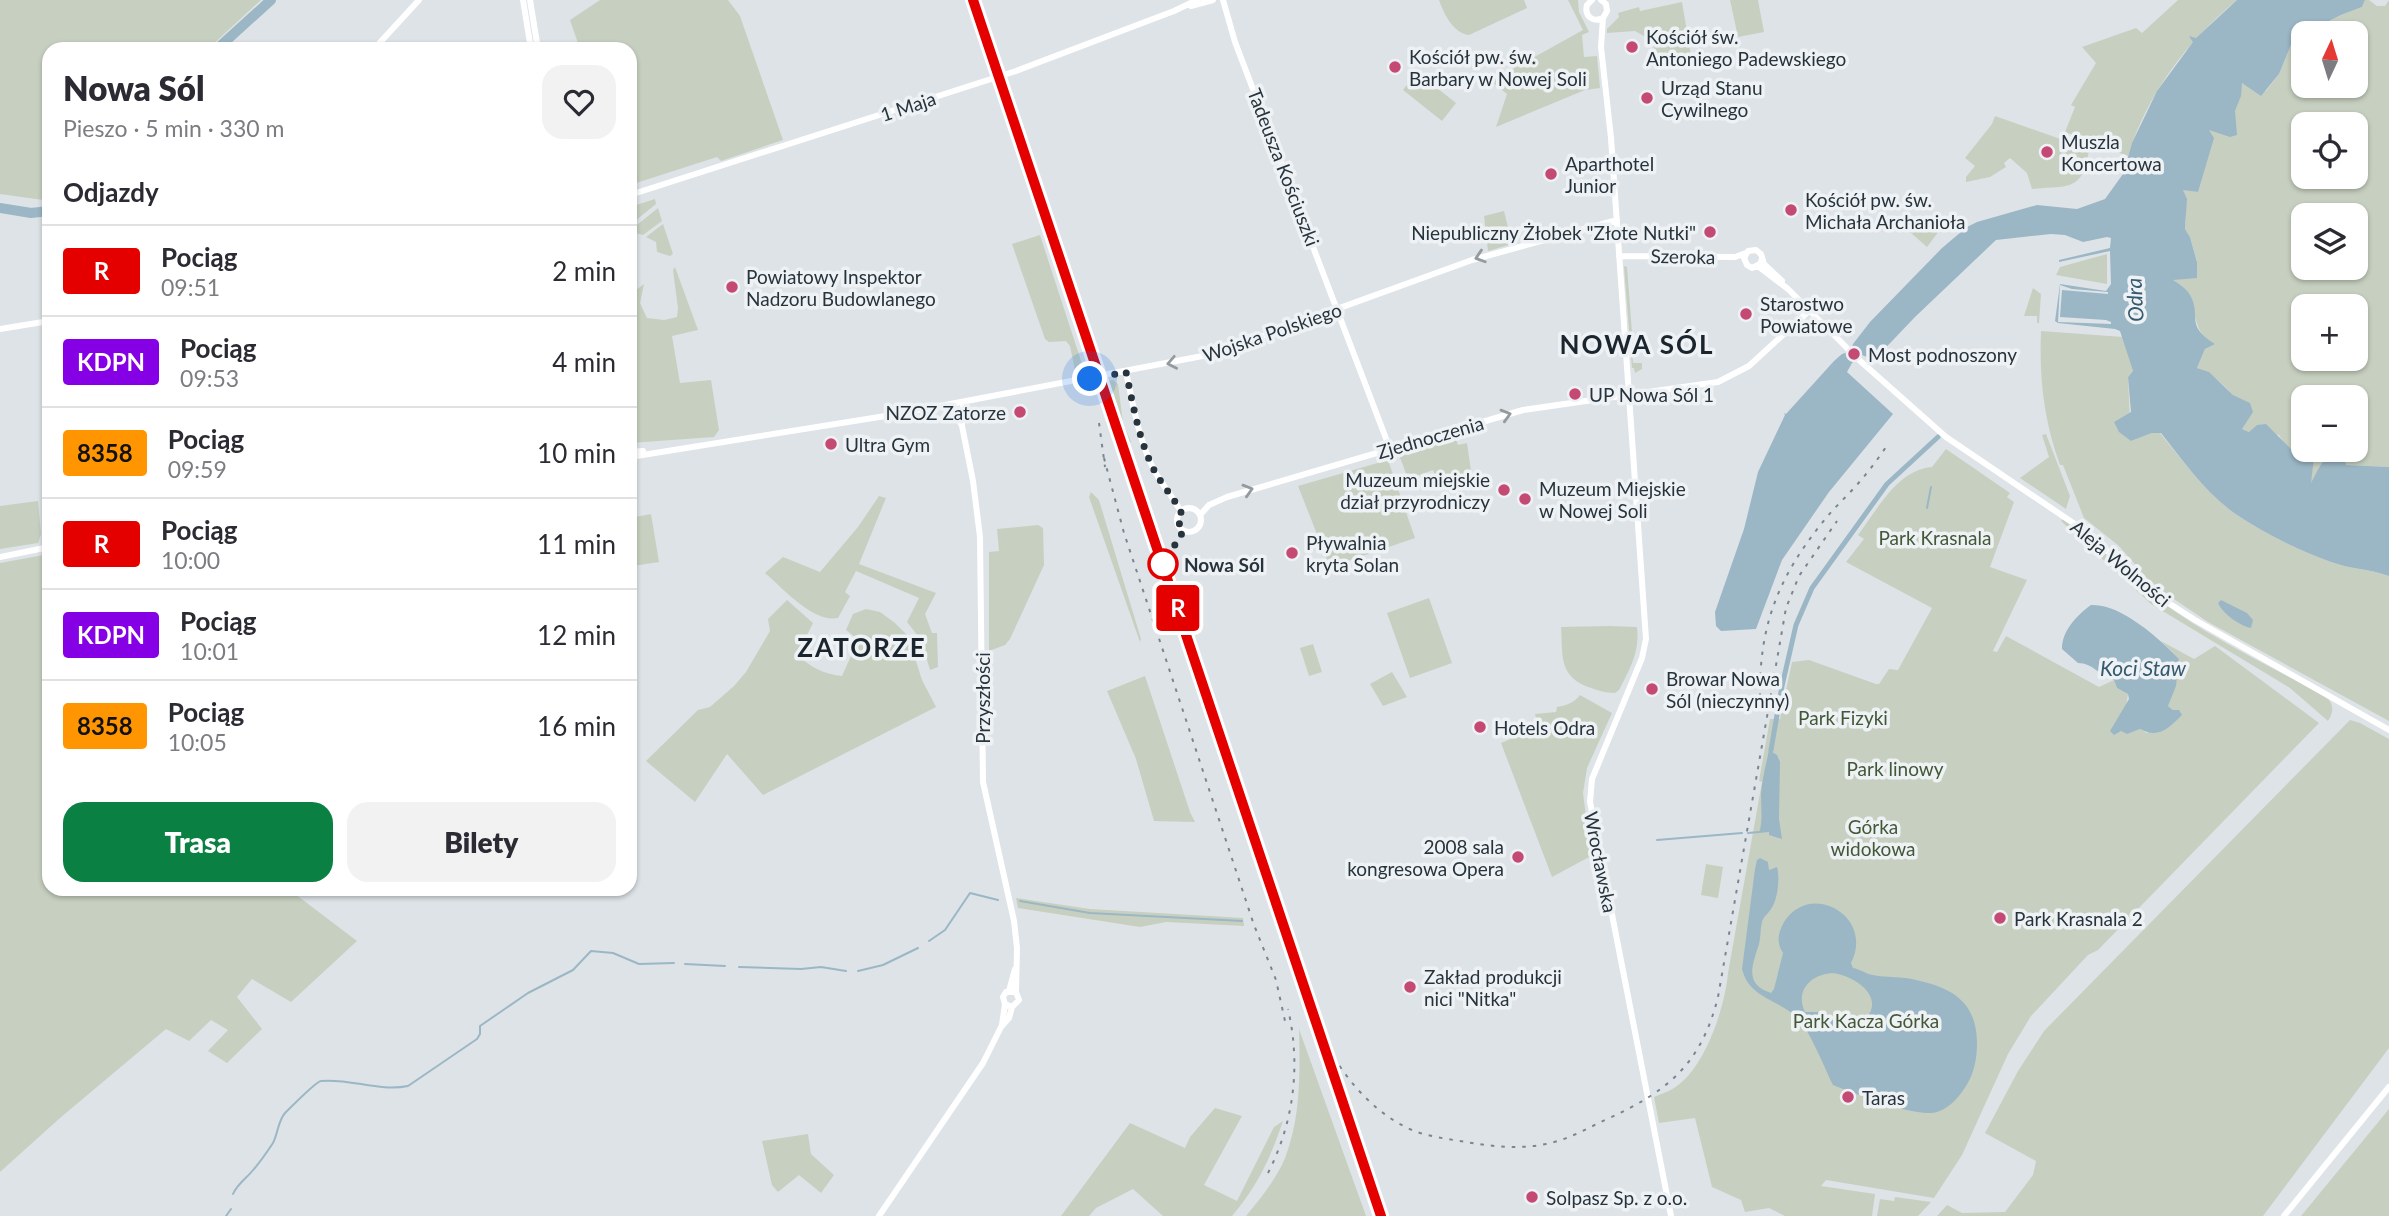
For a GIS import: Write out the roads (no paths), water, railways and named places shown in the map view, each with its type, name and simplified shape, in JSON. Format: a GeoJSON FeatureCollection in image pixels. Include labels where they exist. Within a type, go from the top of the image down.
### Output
{"type":"FeatureCollection","features":[{"type":"Feature","properties":{"kind":"street"},"geometry":{"type":"LineString","coordinates":[[380,42],[419,0]]}},
{"type":"Feature","properties":{"kind":"street"},"geometry":{"type":"LineString","coordinates":[[523,0],[530,42]]}},
{"type":"Feature","properties":{"kind":"street"},"geometry":{"type":"LineString","coordinates":[[530,0],[537,42]]}},
{"type":"Feature","properties":{"kind":"street","name":"1 Maja"},"geometry":{"type":"LineString","coordinates":[[637,193],[1016,71],[1197,0]]}},
{"type":"Feature","properties":{"kind":"street","name":"1 Maja"},"geometry":{"type":"LineString","coordinates":[[1183,7],[1217,0]]}},
{"type":"Feature","properties":{"kind":"street","name":"Tadeusza Kościuszki"},"geometry":{"type":"LineString","coordinates":[[1217,0],[1390,449]]}},
{"type":"Feature","properties":{"kind":"street"},"geometry":{"type":"LineString","coordinates":[[1601,0],[1607,8],[1603,18],[1601,47]]}},
{"type":"Feature","properties":{"kind":"street"},"geometry":{"type":"LineString","coordinates":[[1589,1],[1586,12],[1593,20],[1601,47]]}},
{"type":"Feature","properties":{"kind":"street"},"geometry":{"type":"LineString","coordinates":[[1593,20],[1603,18]]}},
{"type":"Feature","properties":{"kind":"street","name":"Wrocławska"},"geometry":{"type":"LineString","coordinates":[[1601,47],[1617,220],[1646,649],[1592,779],[1590,802],[1670,1214]]}},
{"type":"Feature","properties":{"kind":"street","name":"Wojska Polskiego"},"geometry":{"type":"LineString","coordinates":[[637,453],[945,406],[1227,351],[1486,255],[1617,220]]}},
{"type":"Feature","properties":{"kind":"street"},"geometry":{"type":"LineString","coordinates":[[1756,250],[1788,289],[1758,266],[1747,265],[1744,258],[1746,253],[1756,250]]}},
{"type":"Feature","properties":{"kind":"street","name":"Szeroka"},"geometry":{"type":"LineString","coordinates":[[1619,256],[1735,257],[1746,253]]}},
{"type":"Feature","properties":{"kind":"street"},"geometry":{"type":"LineString","coordinates":[[1758,266],[1762,259]]}},
{"type":"Feature","properties":{"kind":"street","name":"Aleja Wolności"},"geometry":{"type":"LineString","coordinates":[[1788,289],[1858,359],[1946,437],[2096,538],[2165,602],[2389,730]]}},
{"type":"Feature","properties":{"kind":"street","name":"Zjednoczenia"},"geometry":{"type":"LineString","coordinates":[[1200,515],[1209,505],[1227,497],[1523,410],[1708,384],[1749,366],[1810,310]]}},
{"type":"Feature","properties":{"kind":"street"},"geometry":{"type":"LineString","coordinates":[[0,330],[42,322]]}},
{"type":"Feature","properties":{"kind":"street"},"geometry":{"type":"LineString","coordinates":[[1126,372],[1134,414],[1145,450],[1157,476],[1181,512]]}},
{"type":"Feature","properties":{"kind":"street","name":"Przyszłości"},"geometry":{"type":"LineString","coordinates":[[965,402],[962,426],[974,481],[980,537],[983,782],[1014,921],[1017,947],[1013,991]]}},
{"type":"Feature","properties":{"kind":"street","name":"Przyszłości"},"geometry":{"type":"LineString","coordinates":[[945,406],[953,411],[962,426]]}},
{"type":"Feature","properties":{"kind":"street"},"geometry":{"type":"LineString","coordinates":[[1192,509],[1200,515],[1199,528],[1187,532],[1179,525],[1181,512],[1192,509]]}},
{"type":"Feature","properties":{"kind":"street"},"geometry":{"type":"LineString","coordinates":[[0,557],[42,548]]}},
{"type":"Feature","properties":{"kind":"street"},"geometry":{"type":"LineString","coordinates":[[879,1216],[983,1063],[1001,1027],[1009,1018],[1009,1005],[1004,994],[1013,991],[1019,1000],[1009,1005]]}},
{"type":"Feature","properties":{"kind":"street"},"geometry":{"type":"LineString","coordinates":[[2284,1216],[2389,1087]]}},
{"type":"Feature","properties":{"kind":"water","name":"Odra"},"geometry":{"type":"Polygon","coordinates":[[[2237,0],[2365,0],[2362,7],[2329,21],[2291,21],[2291,45],[2279,74],[2261,96],[2242,83],[2241,96],[2235,111],[2237,135],[2230,137],[2209,130],[2214,138],[2198,192],[2183,190],[2187,199],[2185,229],[2197,262],[2197,278],[2173,280],[2182,286],[2193,302],[2200,331],[2215,344],[2205,349],[2197,368],[2209,372],[2233,395],[2250,403],[2253,412],[2242,429],[2249,432],[2257,425],[2266,424],[2291,449],[2291,462],[2314,462],[2311,483],[2323,462],[2389,467],[2389,576],[2331,562],[2269,534],[2234,513],[2213,496],[2161,433],[2152,433],[2131,441],[2119,432],[2114,422],[2131,412],[2128,377],[2133,371],[2120,331],[2055,321],[2060,284],[2106,291],[2111,284],[2110,251],[2059,260],[2110,248],[2111,238],[2083,242],[2065,235],[2051,234],[1996,240],[1874,360],[1862,355],[1852,363],[1847,372],[1893,414],[1829,492],[1782,560],[1756,629],[1721,631],[1716,626],[1715,612],[1744,529],[1758,472],[1784,413],[1786,414],[1834,361],[1851,351],[1853,344],[1870,322],[1942,248],[1967,227],[2037,205],[2077,209],[2105,199],[2123,174],[2132,143],[2157,91],[2193,42],[2189,36],[2196,38],[2237,0]]]}},
{"type":"Feature","properties":{"kind":"water"},"geometry":{"type":"Polygon","coordinates":[[[2221,600],[2247,613],[2253,620],[2251,628],[2228,615],[2218,603],[2221,600]]]}},
{"type":"Feature","properties":{"kind":"water","name":"Koci Staw"},"geometry":{"type":"Polygon","coordinates":[[[2091,605],[2114,610],[2138,623],[2179,659],[2176,686],[2168,706],[2179,710],[2182,715],[2163,731],[2153,733],[2140,729],[2127,734],[2121,731],[2114,735],[2110,731],[2129,699],[2128,694],[2117,688],[2114,680],[2088,665],[2078,663],[2062,649],[2064,636],[2071,624],[2091,605]]]}},
{"type":"Feature","properties":{"kind":"water"},"geometry":{"type":"Polygon","coordinates":[[[1769,750],[1777,755],[1780,762],[1779,819],[1782,839],[1769,835],[1769,832],[1759,833],[1762,789],[1769,750]]]}},
{"type":"Feature","properties":{"kind":"water"},"geometry":{"type":"Polygon","coordinates":[[[1760,858],[1768,862],[1769,870],[1777,867],[1778,877],[1775,900],[1761,927],[1752,973],[1756,984],[1762,989],[1771,993],[1774,989],[1783,953],[1779,945],[1779,934],[1784,922],[1795,910],[1809,904],[1823,904],[1836,909],[1847,918],[1854,931],[1856,946],[1851,963],[1853,968],[1873,975],[1905,978],[1941,987],[1967,1006],[1976,1028],[1975,1062],[1967,1085],[1943,1110],[1915,1112],[1833,1085],[1802,1023],[1751,986],[1742,969],[1757,860],[1760,858]],[[1824,974],[1806,985],[1802,997],[1805,1012],[1823,1012],[1846,1025],[1860,1024],[1872,1007],[1871,999],[1860,984],[1842,975],[1824,974]]]}},
{"type":"Feature","properties":{"kind":"waterway"},"geometry":{"type":"LineString","coordinates":[[225,42],[271,0]]}},
{"type":"Feature","properties":{"kind":"waterway"},"geometry":{"type":"LineString","coordinates":[[0,208],[31,213],[42,212]]}},
{"type":"Feature","properties":{"kind":"waterway"},"geometry":{"type":"LineString","coordinates":[[1771,750],[1796,625],[1812,588],[1887,484],[1938,437]]}},
{"type":"Feature","properties":{"kind":"waterway"},"geometry":{"type":"LineString","coordinates":[[1927,508],[1931,487]]}},
{"type":"Feature","properties":{"kind":"waterway"},"geometry":{"type":"LineString","coordinates":[[1872,834],[1885,831]]}},
{"type":"Feature","properties":{"kind":"waterway"},"geometry":{"type":"LineString","coordinates":[[1748,833],[1759,832]]}},
{"type":"Feature","properties":{"kind":"waterway"},"geometry":{"type":"LineString","coordinates":[[1657,840],[1742,833]]}},
{"type":"Feature","properties":{"kind":"waterway"},"geometry":{"type":"LineString","coordinates":[[929,941],[945,930],[970,893],[998,900]]}},
{"type":"Feature","properties":{"kind":"waterway"},"geometry":{"type":"LineString","coordinates":[[1020,901],[1090,913],[1242,921]]}},
{"type":"Feature","properties":{"kind":"waterway"},"geometry":{"type":"LineString","coordinates":[[858,971],[883,965],[918,948]]}},
{"type":"Feature","properties":{"kind":"waterway"},"geometry":{"type":"LineString","coordinates":[[233,1194],[273,1143],[285,1113],[319,1082],[408,1086],[477,1039],[480,1026],[528,993],[573,970],[591,951],[613,953],[639,964],[674,963]]}},
{"type":"Feature","properties":{"kind":"waterway"},"geometry":{"type":"LineString","coordinates":[[685,964],[725,966]]}},
{"type":"Feature","properties":{"kind":"waterway"},"geometry":{"type":"LineString","coordinates":[[739,967],[821,967],[846,971]]}},
{"type":"Feature","properties":{"kind":"waterway"},"geometry":{"type":"LineString","coordinates":[[226,1216],[231,1209]]}},
{"type":"Feature","properties":{"kind":"railway"},"geometry":{"type":"LineString","coordinates":[[973,0],[1381,1216]]}},
{"type":"Feature","properties":{"kind":"railway"},"geometry":{"type":"LineString","coordinates":[[1099,423],[1105,467]]}},
{"type":"Feature","properties":{"kind":"railway"},"geometry":{"type":"LineString","coordinates":[[1760,697],[1763,648],[1774,604],[1783,584],[1807,543],[1864,477],[1888,444]]}},
{"type":"Feature","properties":{"kind":"railway"},"geometry":{"type":"LineString","coordinates":[[1104,458],[1124,533],[1254,925],[1276,980],[1285,1021]]}},
{"type":"Feature","properties":{"kind":"railway"},"geometry":{"type":"LineString","coordinates":[[1334,1057],[1350,1081],[1371,1103],[1407,1128],[1439,1138],[1509,1147],[1546,1144],[1576,1134],[1646,1099],[1678,1074],[1702,1041],[1718,997],[1786,608],[1799,576],[1837,521]]}},
{"type":"Feature","properties":{"kind":"railway"},"geometry":{"type":"LineString","coordinates":[[1268,1173],[1284,1134],[1293,1093],[1294,1051],[1288,1009]]}},
{"type":"Feature","properties":{"kind":"train","name":"R"},"geometry":{"type":"LineString","coordinates":[[973,0],[1381,1216]]}},
{"type":"Feature","properties":{"kind":"place","name":"Kościół św. Antoniego Padewskiego"},"geometry":{"type":"Point","coordinates":[1632,47]}},
{"type":"Feature","properties":{"kind":"place","name":"Kościół pw. św. Barbary w Nowej Soli"},"geometry":{"type":"Point","coordinates":[1395,67]}},
{"type":"Feature","properties":{"kind":"place","name":"Urząd Stanu Cywilnego"},"geometry":{"type":"Point","coordinates":[1647,98]}},
{"type":"Feature","properties":{"kind":"place","name":"Muszla Koncertowa"},"geometry":{"type":"Point","coordinates":[2047,152]}},
{"type":"Feature","properties":{"kind":"place","name":"Aparthotel Junior"},"geometry":{"type":"Point","coordinates":[1551,174]}},
{"type":"Feature","properties":{"kind":"place","name":"Kościół pw. św. Michała Archanioła"},"geometry":{"type":"Point","coordinates":[1791,210]}},
{"type":"Feature","properties":{"kind":"place","name":"Niepubliczny Żłobek \"Złote Nutki\""},"geometry":{"type":"Point","coordinates":[1710,232]}},
{"type":"Feature","properties":{"kind":"place","name":"Powiatowy Inspektor Nadzoru Budowlanego"},"geometry":{"type":"Point","coordinates":[732,287]}},
{"type":"Feature","properties":{"kind":"place","name":"Starostwo Powiatowe"},"geometry":{"type":"Point","coordinates":[1746,314]}},
{"type":"Feature","properties":{"kind":"place","name":"Most podnoszony"},"geometry":{"type":"Point","coordinates":[1854,354]}},
{"type":"Feature","properties":{"kind":"place","name":"UP Nowa Sól 1"},"geometry":{"type":"Point","coordinates":[1575,394]}},
{"type":"Feature","properties":{"kind":"place","name":"NZOZ Zatorze"},"geometry":{"type":"Point","coordinates":[1020,412]}},
{"type":"Feature","properties":{"kind":"place","name":"Ultra Gym"},"geometry":{"type":"Point","coordinates":[831,444]}},
{"type":"Feature","properties":{"kind":"place","name":"Muzeum miejskie dział przyrodniczy"},"geometry":{"type":"Point","coordinates":[1504,490]}},
{"type":"Feature","properties":{"kind":"place","name":"Muzeum Miejskie w Nowej Soli"},"geometry":{"type":"Point","coordinates":[1525,499]}},
{"type":"Feature","properties":{"kind":"place","name":"Pływalnia kryta Solan"},"geometry":{"type":"Point","coordinates":[1292,553]}},
{"type":"Feature","properties":{"kind":"place","name":"Nowa Sól"},"geometry":{"type":"Point","coordinates":[1163,564]}},
{"type":"Feature","properties":{"kind":"place","name":"Browar Nowa Sól (nieczynny)"},"geometry":{"type":"Point","coordinates":[1652,689]}},
{"type":"Feature","properties":{"kind":"place","name":"Hotels Odra"},"geometry":{"type":"Point","coordinates":[1480,727]}},
{"type":"Feature","properties":{"kind":"place","name":"2008 sala kongresowa Opera"},"geometry":{"type":"Point","coordinates":[1518,857]}},
{"type":"Feature","properties":{"kind":"place","name":"Park Krasnala 2"},"geometry":{"type":"Point","coordinates":[2000,918]}},
{"type":"Feature","properties":{"kind":"place","name":"Zakład produkcji nici \"Nitka\""},"geometry":{"type":"Point","coordinates":[1410,987]}},
{"type":"Feature","properties":{"kind":"place","name":"Taras"},"geometry":{"type":"Point","coordinates":[1848,1097]}},
{"type":"Feature","properties":{"kind":"place","name":"Solpasz Sp. z o.o."},"geometry":{"type":"Point","coordinates":[1532,1197]}},
{"type":"Feature","properties":{"kind":"district","name":"NOWA SÓL"},"geometry":{"type":"Point","coordinates":[1637,344]}},
{"type":"Feature","properties":{"kind":"district","name":"ZATORZE"},"geometry":{"type":"Point","coordinates":[862,647]}},
{"type":"Feature","properties":{"kind":"park label","name":"Park Krasnala"},"geometry":{"type":"Point","coordinates":[1935,537]}},
{"type":"Feature","properties":{"kind":"park label","name":"Park Fizyki"},"geometry":{"type":"Point","coordinates":[1843,717]}},
{"type":"Feature","properties":{"kind":"park label","name":"Park linowy"},"geometry":{"type":"Point","coordinates":[1895,768]}},
{"type":"Feature","properties":{"kind":"park label","name":"Górka widokowa"},"geometry":{"type":"Point","coordinates":[1873,837]}},
{"type":"Feature","properties":{"kind":"park label","name":"Park Kacza Górka"},"geometry":{"type":"Point","coordinates":[1866,1020]}}]}
